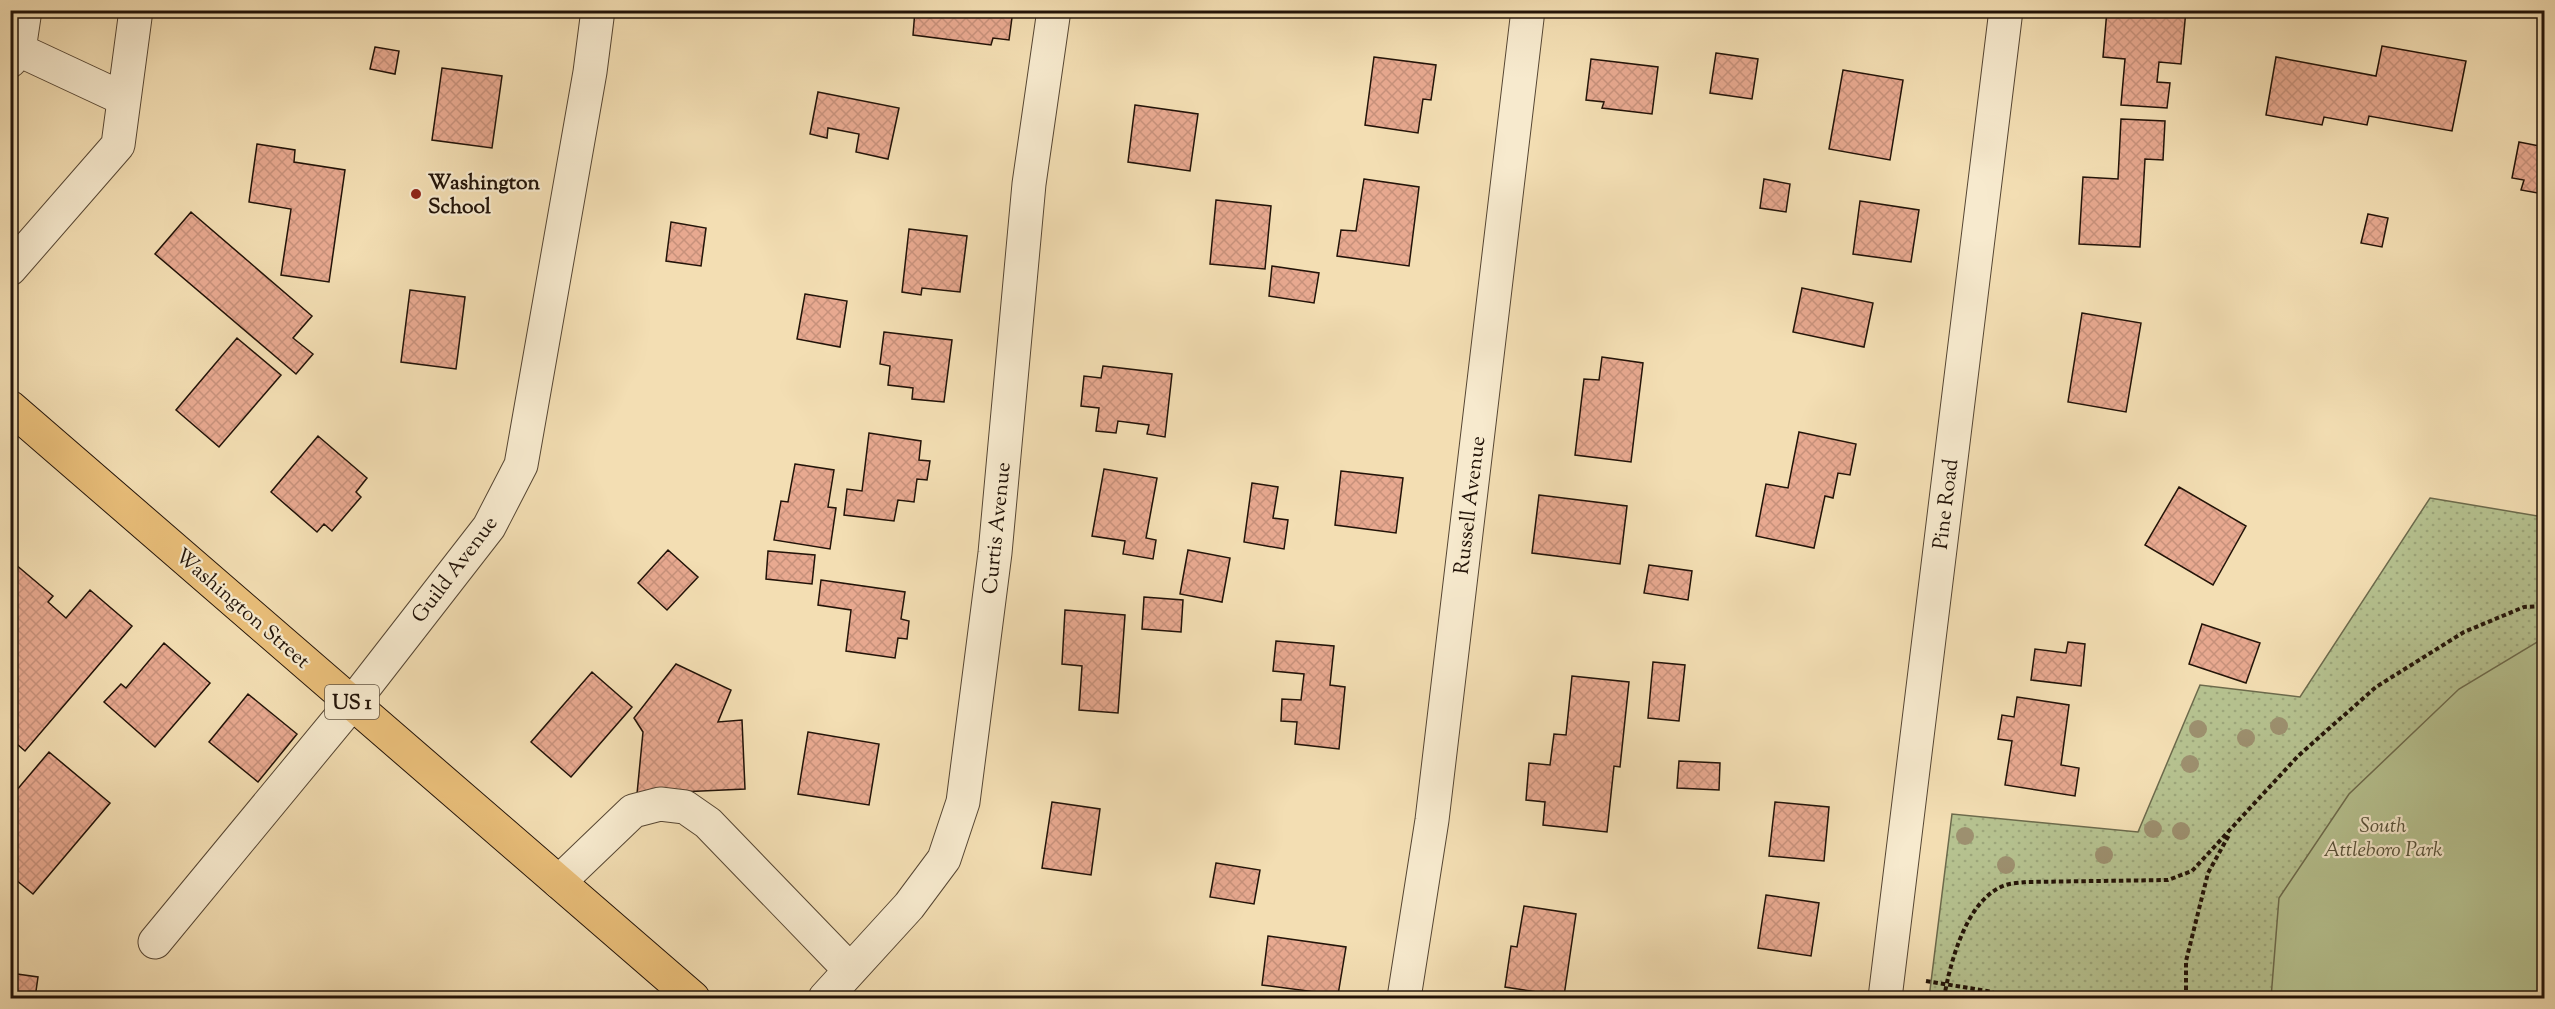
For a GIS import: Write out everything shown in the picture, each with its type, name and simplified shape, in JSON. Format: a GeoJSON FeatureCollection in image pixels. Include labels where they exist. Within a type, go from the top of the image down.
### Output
{"type":"FeatureCollection","features":[{"type":"Feature","properties":{"kind":"main road","name":"Washington Street"},"geometry":{"type":"LineString","coordinates":[[10,406],[693,999]]}},
{"type":"Feature","properties":{"kind":"street"},"geometry":{"type":"LineString","coordinates":[[25,10],[15,56],[124,99]]}},
{"type":"Feature","properties":{"kind":"street"},"geometry":{"type":"LineString","coordinates":[[10,269],[118,145],[136,10]]}},
{"type":"Feature","properties":{"kind":"street","name":"Guild Avenue"},"geometry":{"type":"LineString","coordinates":[[155,942],[352,702],[489,527],[520,465],[590,72],[598,10]]}},
{"type":"Feature","properties":{"kind":"street","name":"Curtis Avenue"},"geometry":{"type":"LineString","coordinates":[[825,999],[909,906],[944,859],[963,802],[995,553],[1029,184],[1054,10]]}},
{"type":"Feature","properties":{"kind":"street","name":"Russell Avenue"},"geometry":{"type":"LineString","coordinates":[[1404,999],[1432,820],[1528,10]]}},
{"type":"Feature","properties":{"kind":"street","name":"Pine Road"},"geometry":{"type":"LineString","coordinates":[[1885,999],[2006,10]]}},
{"type":"Feature","properties":{"kind":"street"},"geometry":{"type":"LineString","coordinates":[[559,882],[633,811],[660,804],[685,807],[708,823],[850,970]]}},
{"type":"Feature","properties":{"kind":"path"},"geometry":{"type":"LineString","coordinates":[[1944,999],[1955,948],[1970,919],[1986,897],[2003,886],[2026,882],[2168,880],[2192,871],[2298,756],[2376,687],[2464,632],[2524,607],[2544,606]]}},
{"type":"Feature","properties":{"kind":"path"},"geometry":{"type":"LineString","coordinates":[[2186,990],[2186,961],[2208,873],[2232,829]]}},
{"type":"Feature","properties":{"kind":"path"},"geometry":{"type":"LineString","coordinates":[[1917,979],[1993,992]]}},
{"type":"Feature","properties":{"kind":"green space","name":"South Attleboro Park"},"geometry":{"type":"Polygon","coordinates":[[[2430,498],[2544,517],[2544,998],[1929,998],[1952,814],[2138,832],[2200,685],[2300,697],[2430,498]]]}},
{"type":"Feature","properties":{"kind":"green space"},"geometry":{"type":"Polygon","coordinates":[[[2544,638],[2544,998],[2271,998],[2279,898],[2349,794],[2459,689],[2544,638]]]}},
{"type":"Feature","properties":{"kind":"building"},"geometry":{"type":"Polygon","coordinates":[[[915,10],[1013,10],[1009,40],[993,38],[991,45],[913,35],[915,10]]]}},
{"type":"Feature","properties":{"kind":"building"},"geometry":{"type":"Polygon","coordinates":[[[2107,10],[2186,10],[2181,64],[2159,62],[2157,82],[2170,83],[2167,108],[2121,105],[2125,59],[2103,57],[2107,10]]]}},
{"type":"Feature","properties":{"kind":"building"},"geometry":{"type":"Polygon","coordinates":[[[2382,46],[2466,61],[2452,131],[2369,116],[2367,125],[2324,117],[2322,125],[2266,115],[2276,57],[2376,76],[2382,46]]]}},
{"type":"Feature","properties":{"kind":"building"},"geometry":{"type":"Polygon","coordinates":[[[375,47],[399,51],[395,74],[370,69],[375,47]]]}},
{"type":"Feature","properties":{"kind":"building"},"geometry":{"type":"Polygon","coordinates":[[[1716,53],[1758,59],[1752,99],[1710,93],[1716,53]]]}},
{"type":"Feature","properties":{"kind":"building"},"geometry":{"type":"Polygon","coordinates":[[[1374,57],[1436,65],[1431,100],[1423,99],[1418,133],[1365,125],[1374,57]]]}},
{"type":"Feature","properties":{"kind":"building"},"geometry":{"type":"Polygon","coordinates":[[[1591,59],[1658,67],[1652,114],[1602,108],[1604,102],[1586,100],[1591,59]]]}},
{"type":"Feature","properties":{"kind":"building"},"geometry":{"type":"Polygon","coordinates":[[[442,68],[502,76],[492,148],[432,140],[442,68]]]}},
{"type":"Feature","properties":{"kind":"building"},"geometry":{"type":"Polygon","coordinates":[[[1843,70],[1903,80],[1890,160],[1829,149],[1843,70]]]}},
{"type":"Feature","properties":{"kind":"building"},"geometry":{"type":"Polygon","coordinates":[[[818,92],[899,108],[888,159],[856,152],[859,134],[828,128],[827,138],[810,134],[818,92]]]}},
{"type":"Feature","properties":{"kind":"building"},"geometry":{"type":"Polygon","coordinates":[[[1135,105],[1198,114],[1190,171],[1128,162],[1135,105]]]}},
{"type":"Feature","properties":{"kind":"building"},"geometry":{"type":"Polygon","coordinates":[[[2121,119],[2165,121],[2163,160],[2145,159],[2140,247],[2079,244],[2083,177],[2118,179],[2121,119]]]}},
{"type":"Feature","properties":{"kind":"building"},"geometry":{"type":"Polygon","coordinates":[[[2519,142],[2544,147],[2544,194],[2521,190],[2524,180],[2512,178],[2519,142]]]}},
{"type":"Feature","properties":{"kind":"building"},"geometry":{"type":"Polygon","coordinates":[[[257,144],[295,150],[294,162],[345,170],[329,282],[281,275],[291,209],[249,202],[257,144]]]}},
{"type":"Feature","properties":{"kind":"building"},"geometry":{"type":"Polygon","coordinates":[[[1364,179],[1419,187],[1409,266],[1337,256],[1341,230],[1356,231],[1364,179]]]}},
{"type":"Feature","properties":{"kind":"building"},"geometry":{"type":"Polygon","coordinates":[[[1764,179],[1790,184],[1786,212],[1760,208],[1764,179]]]}},
{"type":"Feature","properties":{"kind":"building"},"geometry":{"type":"Polygon","coordinates":[[[1216,200],[1271,206],[1265,269],[1210,264],[1216,200]]]}},
{"type":"Feature","properties":{"kind":"building"},"geometry":{"type":"Polygon","coordinates":[[[1860,201],[1919,210],[1911,262],[1853,254],[1860,201]]]}},
{"type":"Feature","properties":{"kind":"building"},"geometry":{"type":"Polygon","coordinates":[[[191,212],[312,316],[293,338],[313,354],[296,374],[155,254],[191,212]]]}},
{"type":"Feature","properties":{"kind":"building"},"geometry":{"type":"Polygon","coordinates":[[[2368,214],[2388,218],[2382,247],[2361,243],[2368,214]]]}},
{"type":"Feature","properties":{"kind":"building"},"geometry":{"type":"Polygon","coordinates":[[[671,222],[706,228],[701,266],[666,261],[671,222]]]}},
{"type":"Feature","properties":{"kind":"building"},"geometry":{"type":"Polygon","coordinates":[[[909,229],[967,236],[960,292],[922,288],[921,295],[902,292],[909,229]]]}},
{"type":"Feature","properties":{"kind":"building"},"geometry":{"type":"Polygon","coordinates":[[[1272,266],[1319,273],[1314,303],[1269,296],[1272,266]]]}},
{"type":"Feature","properties":{"kind":"building"},"geometry":{"type":"Polygon","coordinates":[[[1802,288],[1873,303],[1864,347],[1793,332],[1802,288]]]}},
{"type":"Feature","properties":{"kind":"building"},"geometry":{"type":"Polygon","coordinates":[[[410,290],[465,297],[456,369],[401,362],[410,290]]]}},
{"type":"Feature","properties":{"kind":"building"},"geometry":{"type":"Polygon","coordinates":[[[805,294],[847,301],[840,347],[797,339],[805,294]]]}},
{"type":"Feature","properties":{"kind":"building"},"geometry":{"type":"Polygon","coordinates":[[[2082,313],[2141,323],[2126,412],[2068,402],[2082,313]]]}},
{"type":"Feature","properties":{"kind":"building"},"geometry":{"type":"Polygon","coordinates":[[[884,332],[952,340],[944,402],[912,399],[913,388],[888,385],[890,366],[880,364],[884,332]]]}},
{"type":"Feature","properties":{"kind":"building"},"geometry":{"type":"Polygon","coordinates":[[[237,338],[281,375],[219,447],[176,410],[237,338]]]}},
{"type":"Feature","properties":{"kind":"building"},"geometry":{"type":"Polygon","coordinates":[[[1602,357],[1643,363],[1631,462],[1575,455],[1584,379],[1599,380],[1602,357]]]}},
{"type":"Feature","properties":{"kind":"building"},"geometry":{"type":"Polygon","coordinates":[[[1103,366],[1172,374],[1165,437],[1147,434],[1149,425],[1118,421],[1116,433],[1096,431],[1099,408],[1081,406],[1084,376],[1101,378],[1103,366]]]}},
{"type":"Feature","properties":{"kind":"building"},"geometry":{"type":"Polygon","coordinates":[[[1799,432],[1856,444],[1850,475],[1838,473],[1833,498],[1825,496],[1814,548],[1756,536],[1766,484],[1788,488],[1799,432]]]}},
{"type":"Feature","properties":{"kind":"building"},"geometry":{"type":"Polygon","coordinates":[[[869,433],[921,441],[919,460],[930,461],[927,480],[917,479],[914,502],[898,500],[894,521],[844,515],[847,489],[862,491],[869,433]]]}},
{"type":"Feature","properties":{"kind":"building"},"geometry":{"type":"Polygon","coordinates":[[[318,436],[367,478],[356,492],[361,497],[332,531],[324,524],[317,532],[271,492],[318,436]]]}},
{"type":"Feature","properties":{"kind":"building"},"geometry":{"type":"Polygon","coordinates":[[[795,464],[834,470],[828,507],[836,508],[830,549],[774,540],[781,501],[788,502],[795,464]]]}},
{"type":"Feature","properties":{"kind":"building"},"geometry":{"type":"Polygon","coordinates":[[[1104,469],[1157,478],[1146,538],[1156,540],[1153,559],[1123,554],[1125,541],[1092,536],[1104,469]]]}},
{"type":"Feature","properties":{"kind":"building"},"geometry":{"type":"Polygon","coordinates":[[[1341,471],[1403,478],[1396,533],[1335,525],[1341,471]]]}},
{"type":"Feature","properties":{"kind":"building"},"geometry":{"type":"Polygon","coordinates":[[[1252,483],[1278,487],[1273,518],[1288,520],[1284,549],[1244,542],[1252,483]]]}},
{"type":"Feature","properties":{"kind":"building"},"geometry":{"type":"Polygon","coordinates":[[[2179,487],[2246,526],[2213,585],[2145,545],[2179,487]]]}},
{"type":"Feature","properties":{"kind":"building"},"geometry":{"type":"Polygon","coordinates":[[[1539,495],[1627,506],[1620,564],[1532,553],[1539,495]]]}},
{"type":"Feature","properties":{"kind":"building"},"geometry":{"type":"Polygon","coordinates":[[[668,550],[698,577],[667,610],[638,583],[668,550]]]}},
{"type":"Feature","properties":{"kind":"building"},"geometry":{"type":"Polygon","coordinates":[[[1188,550],[1230,558],[1222,602],[1180,594],[1188,550]]]}},
{"type":"Feature","properties":{"kind":"building"},"geometry":{"type":"Polygon","coordinates":[[[768,551],[815,555],[812,584],[766,579],[768,551]]]}},
{"type":"Feature","properties":{"kind":"building"},"geometry":{"type":"Polygon","coordinates":[[[15,564],[53,596],[48,602],[66,618],[90,590],[132,626],[25,751],[10,738],[10,701],[14,697],[10,694],[10,569],[15,564]]]}},
{"type":"Feature","properties":{"kind":"building"},"geometry":{"type":"Polygon","coordinates":[[[1649,565],[1692,571],[1688,600],[1644,593],[1649,565]]]}},
{"type":"Feature","properties":{"kind":"building"},"geometry":{"type":"Polygon","coordinates":[[[821,580],[905,592],[901,619],[909,621],[907,639],[898,638],[895,658],[846,651],[851,610],[818,605],[821,580]]]}},
{"type":"Feature","properties":{"kind":"building"},"geometry":{"type":"Polygon","coordinates":[[[1144,597],[1183,600],[1181,632],[1142,629],[1144,597]]]}},
{"type":"Feature","properties":{"kind":"building"},"geometry":{"type":"Polygon","coordinates":[[[1065,610],[1125,615],[1118,713],[1079,710],[1082,666],[1062,664],[1065,610]]]}},
{"type":"Feature","properties":{"kind":"building"},"geometry":{"type":"Polygon","coordinates":[[[2202,624],[2260,643],[2246,683],[2189,664],[2202,624]]]}},
{"type":"Feature","properties":{"kind":"building"},"geometry":{"type":"Polygon","coordinates":[[[1276,641],[1334,646],[1330,685],[1345,687],[1339,749],[1295,744],[1297,722],[1281,721],[1282,699],[1301,700],[1304,674],[1273,671],[1276,641]]]}},
{"type":"Feature","properties":{"kind":"building"},"geometry":{"type":"Polygon","coordinates":[[[2068,642],[2085,644],[2081,686],[2031,680],[2035,649],[2066,653],[2068,642]]]}},
{"type":"Feature","properties":{"kind":"building"},"geometry":{"type":"Polygon","coordinates":[[[164,643],[210,683],[155,747],[104,702],[121,684],[126,688],[164,643]]]}},
{"type":"Feature","properties":{"kind":"building"},"geometry":{"type":"Polygon","coordinates":[[[1653,662],[1685,665],[1679,721],[1648,718],[1653,662]]]}},
{"type":"Feature","properties":{"kind":"building"},"geometry":{"type":"Polygon","coordinates":[[[676,664],[731,690],[718,722],[742,720],[745,789],[637,794],[643,732],[634,718],[676,664]]]}},
{"type":"Feature","properties":{"kind":"building"},"geometry":{"type":"Polygon","coordinates":[[[592,672],[632,707],[571,777],[531,742],[592,672]]]}},
{"type":"Feature","properties":{"kind":"building"},"geometry":{"type":"Polygon","coordinates":[[[1572,676],[1629,682],[1620,767],[1614,766],[1607,832],[1543,825],[1545,802],[1526,800],[1529,763],[1550,765],[1554,734],[1566,735],[1572,676]]]}},
{"type":"Feature","properties":{"kind":"building"},"geometry":{"type":"Polygon","coordinates":[[[248,694],[297,734],[258,782],[209,742],[248,694]]]}},
{"type":"Feature","properties":{"kind":"building"},"geometry":{"type":"Polygon","coordinates":[[[2017,697],[2069,705],[2061,765],[2079,768],[2075,796],[2005,785],[2012,741],[1998,739],[2002,715],[2014,717],[2017,697]]]}},
{"type":"Feature","properties":{"kind":"building"},"geometry":{"type":"Polygon","coordinates":[[[808,732],[879,744],[869,805],[798,794],[808,732]]]}},
{"type":"Feature","properties":{"kind":"building"},"geometry":{"type":"Polygon","coordinates":[[[49,752],[110,803],[33,894],[10,875],[10,798],[49,752]]]}},
{"type":"Feature","properties":{"kind":"building"},"geometry":{"type":"Polygon","coordinates":[[[1679,761],[1720,763],[1719,790],[1677,788],[1679,761]]]}},
{"type":"Feature","properties":{"kind":"building"},"geometry":{"type":"Polygon","coordinates":[[[1052,802],[1100,809],[1091,875],[1042,868],[1052,802]]]}},
{"type":"Feature","properties":{"kind":"building"},"geometry":{"type":"Polygon","coordinates":[[[1775,802],[1829,807],[1824,861],[1769,856],[1775,802]]]}},
{"type":"Feature","properties":{"kind":"building"},"geometry":{"type":"Polygon","coordinates":[[[1216,863],[1260,870],[1254,904],[1210,897],[1216,863]]]}},
{"type":"Feature","properties":{"kind":"building"},"geometry":{"type":"Polygon","coordinates":[[[1766,895],[1819,903],[1811,956],[1758,948],[1766,895]]]}},
{"type":"Feature","properties":{"kind":"building"},"geometry":{"type":"Polygon","coordinates":[[[1524,906],[1576,914],[1564,996],[1505,987],[1511,946],[1517,947],[1524,906]]]}},
{"type":"Feature","properties":{"kind":"building"},"geometry":{"type":"Polygon","coordinates":[[[1268,936],[1346,947],[1338,995],[1262,985],[1268,936]]]}},
{"type":"Feature","properties":{"kind":"building"},"geometry":{"type":"Polygon","coordinates":[[[10,973],[38,977],[35,998],[10,998],[10,973]]]}},
{"type":"Feature","properties":{"kind":"place","name":"Washington School"},"geometry":{"type":"Point","coordinates":[416,194]}}]}
